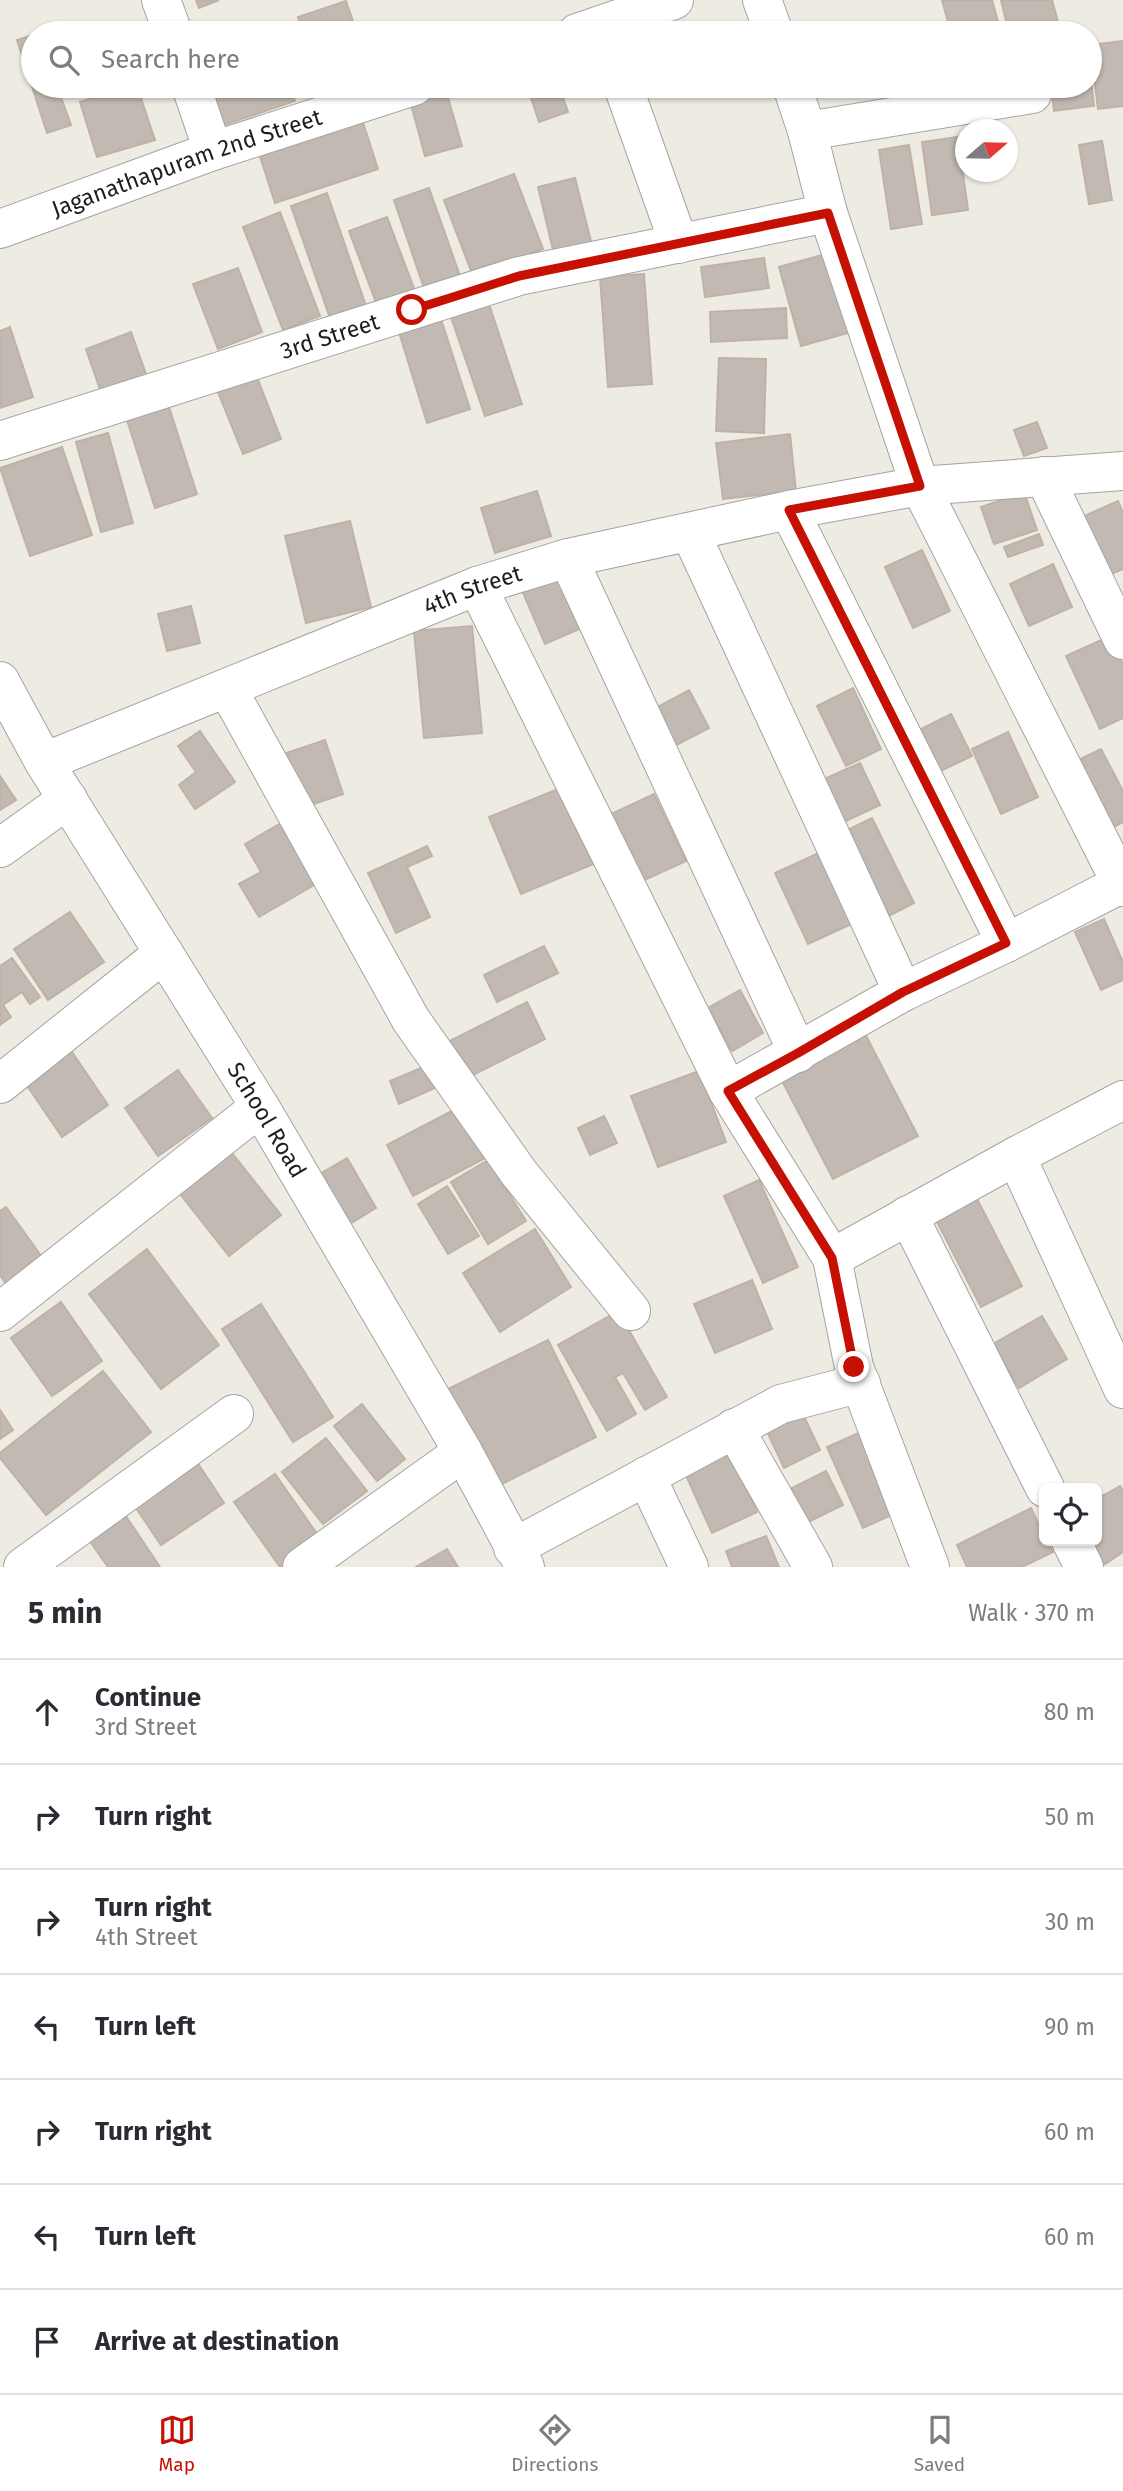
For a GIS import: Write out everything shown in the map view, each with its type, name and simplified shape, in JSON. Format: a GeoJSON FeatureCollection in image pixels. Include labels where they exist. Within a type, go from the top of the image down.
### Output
{"type":"FeatureCollection","features":[{"type":"Feature","properties":{"kind":"street"},"geometry":{"type":"LineString","coordinates":[[161,0],[169,21]]}},
{"type":"Feature","properties":{"kind":"street"},"geometry":{"type":"LineString","coordinates":[[601,21],[674,0]]}},
{"type":"Feature","properties":{"kind":"street"},"geometry":{"type":"LineString","coordinates":[[762,0],[770,21]]}},
{"type":"Feature","properties":{"kind":"street"},"geometry":{"type":"LineString","coordinates":[[195,98],[213,151]]}},
{"type":"Feature","properties":{"kind":"street","name":"Jaganathapuram 2nd Street"},"geometry":{"type":"LineString","coordinates":[[0,229],[213,151],[377,98]]}},
{"type":"Feature","properties":{"kind":"street"},"geometry":{"type":"LineString","coordinates":[[627,98],[679,244]]}},
{"type":"Feature","properties":{"kind":"street"},"geometry":{"type":"LineString","coordinates":[[728,1091],[903,992],[1122,885],[920,486],[828,213],[796,98]]}},
{"type":"Feature","properties":{"kind":"street"},"geometry":{"type":"LineString","coordinates":[[807,131],[1008,98]]}},
{"type":"Feature","properties":{"kind":"street","name":"3rd Street"},"geometry":{"type":"LineString","coordinates":[[0,441],[519,276],[828,213]]}},
{"type":"Feature","properties":{"kind":"street","name":"4th Street"},"geometry":{"type":"LineString","coordinates":[[44,762],[477,586],[568,558],[789,510],[920,486],[1123,471]]}},
{"type":"Feature","properties":{"kind":"street"},"geometry":{"type":"LineString","coordinates":[[1044,476],[1123,640]]}},
{"type":"Feature","properties":{"kind":"street"},"geometry":{"type":"LineString","coordinates":[[789,510],[1006,943]]}},
{"type":"Feature","properties":{"kind":"street"},"geometry":{"type":"LineString","coordinates":[[690,532],[903,992]]}},
{"type":"Feature","properties":{"kind":"street"},"geometry":{"type":"LineString","coordinates":[[568,558],[798,1053]]}},
{"type":"Feature","properties":{"kind":"street"},"geometry":{"type":"LineString","coordinates":[[477,586],[728,1091],[832,1258],[854,1367],[930,1567]]}},
{"type":"Feature","properties":{"kind":"street","name":"School Road"},"geometry":{"type":"LineString","coordinates":[[0,681],[44,762],[260,1107],[463,1452],[519,1558]]}},
{"type":"Feature","properties":{"kind":"street"},"geometry":{"type":"LineString","coordinates":[[227,688],[411,1020],[519,1173],[631,1311]]}},
{"type":"Feature","properties":{"kind":"street"},"geometry":{"type":"LineString","coordinates":[[0,848],[68,799]]}},
{"type":"Feature","properties":{"kind":"street"},"geometry":{"type":"LineString","coordinates":[[0,1084],[164,953]]}},
{"type":"Feature","properties":{"kind":"street"},"geometry":{"type":"LineString","coordinates":[[0,1312],[260,1107]]}},
{"type":"Feature","properties":{"kind":"street"},"geometry":{"type":"LineString","coordinates":[[832,1258],[1016,1156],[1118,1114]]}},
{"type":"Feature","properties":{"kind":"street"},"geometry":{"type":"LineString","coordinates":[[1016,1156],[1123,1389]]}},
{"type":"Feature","properties":{"kind":"street"},"geometry":{"type":"LineString","coordinates":[[908,1215],[1042,1483]]}},
{"type":"Feature","properties":{"kind":"street"},"geometry":{"type":"LineString","coordinates":[[519,1558],[646,1476],[734,1428],[781,1404],[861,1383]]}},
{"type":"Feature","properties":{"kind":"street"},"geometry":{"type":"LineString","coordinates":[[23,1567],[233,1414]]}},
{"type":"Feature","properties":{"kind":"street"},"geometry":{"type":"LineString","coordinates":[[734,1428],[813,1567]]}},
{"type":"Feature","properties":{"kind":"street"},"geometry":{"type":"LineString","coordinates":[[302,1567],[345,1555],[463,1452]]}},
{"type":"Feature","properties":{"kind":"street"},"geometry":{"type":"LineString","coordinates":[[646,1476],[689,1567]]}},
{"type":"Feature","properties":{"kind":"street"},"geometry":{"type":"LineString","coordinates":[[1074,1546],[1084,1567]]}},
{"type":"Feature","properties":{"kind":"building"},"geometry":{"type":"Polygon","coordinates":[[[196,0],[219,0],[199,8],[196,0]]]}},
{"type":"Feature","properties":{"kind":"building"},"geometry":{"type":"Polygon","coordinates":[[[942,0],[992,0],[998,21],[948,21],[942,0]]]}},
{"type":"Feature","properties":{"kind":"building"},"geometry":{"type":"Polygon","coordinates":[[[1001,0],[1052,0],[1058,21],[1006,21],[1001,0]]]}},
{"type":"Feature","properties":{"kind":"building"},"geometry":{"type":"Polygon","coordinates":[[[346,1],[353,21],[300,21],[298,17],[346,1]]]}},
{"type":"Feature","properties":{"kind":"building"},"geometry":{"type":"Polygon","coordinates":[[[1123,41],[1123,106],[1098,109],[1097,98],[1102,98],[1102,44],[1123,41]]]}},
{"type":"Feature","properties":{"kind":"building"},"geometry":{"type":"Polygon","coordinates":[[[36,98],[61,98],[71,125],[47,133],[36,98]]]}},
{"type":"Feature","properties":{"kind":"building"},"geometry":{"type":"Polygon","coordinates":[[[93,98],[141,98],[155,140],[97,157],[80,102],[93,98]]]}},
{"type":"Feature","properties":{"kind":"building"},"geometry":{"type":"Polygon","coordinates":[[[208,98],[294,98],[295,101],[218,127],[208,98]]]}},
{"type":"Feature","properties":{"kind":"building"},"geometry":{"type":"Polygon","coordinates":[[[409,98],[448,98],[462,146],[425,156],[409,98]]]}},
{"type":"Feature","properties":{"kind":"building"},"geometry":{"type":"Polygon","coordinates":[[[531,98],[563,98],[568,112],[539,122],[531,98]]]}},
{"type":"Feature","properties":{"kind":"building"},"geometry":{"type":"Polygon","coordinates":[[[1052,98],[1093,98],[1094,106],[1054,111],[1052,98]]]}},
{"type":"Feature","properties":{"kind":"building"},"geometry":{"type":"Polygon","coordinates":[[[359,110],[378,169],[275,203],[256,144],[359,110]]]}},
{"type":"Feature","properties":{"kind":"building"},"geometry":{"type":"Polygon","coordinates":[[[955,137],[955,182],[964,182],[968,210],[932,215],[922,142],[955,137]]]}},
{"type":"Feature","properties":{"kind":"building"},"geometry":{"type":"Polygon","coordinates":[[[1102,141],[1112,200],[1089,204],[1079,145],[1102,141]]]}},
{"type":"Feature","properties":{"kind":"building"},"geometry":{"type":"Polygon","coordinates":[[[909,145],[922,224],[891,229],[879,150],[909,145]]]}},
{"type":"Feature","properties":{"kind":"building"},"geometry":{"type":"Polygon","coordinates":[[[514,174],[543,249],[473,276],[444,200],[514,174]]]}},
{"type":"Feature","properties":{"kind":"building"},"geometry":{"type":"Polygon","coordinates":[[[575,178],[592,245],[554,254],[538,187],[575,178]]]}},
{"type":"Feature","properties":{"kind":"building"},"geometry":{"type":"Polygon","coordinates":[[[429,188],[460,276],[424,288],[394,200],[429,188]]]}},
{"type":"Feature","properties":{"kind":"building"},"geometry":{"type":"Polygon","coordinates":[[[327,193],[366,306],[330,318],[291,206],[327,193]]]}},
{"type":"Feature","properties":{"kind":"building"},"geometry":{"type":"Polygon","coordinates":[[[280,212],[320,316],[283,330],[243,227],[280,212]]]}},
{"type":"Feature","properties":{"kind":"building"},"geometry":{"type":"Polygon","coordinates":[[[387,217],[415,291],[377,305],[349,231],[387,217]]]}},
{"type":"Feature","properties":{"kind":"building"},"geometry":{"type":"Polygon","coordinates":[[[833,252],[855,331],[801,346],[779,267],[833,252]]]}},
{"type":"Feature","properties":{"kind":"building"},"geometry":{"type":"Polygon","coordinates":[[[764,258],[769,288],[705,297],[701,267],[764,258]]]}},
{"type":"Feature","properties":{"kind":"building"},"geometry":{"type":"Polygon","coordinates":[[[238,268],[262,332],[218,349],[193,284],[238,268]]]}},
{"type":"Feature","properties":{"kind":"building"},"geometry":{"type":"Polygon","coordinates":[[[644,274],[652,384],[608,387],[600,277],[644,274]]]}},
{"type":"Feature","properties":{"kind":"building"},"geometry":{"type":"Polygon","coordinates":[[[489,304],[522,404],[485,416],[451,317],[489,304]]]}},
{"type":"Feature","properties":{"kind":"building"},"geometry":{"type":"Polygon","coordinates":[[[786,308],[787,338],[711,342],[710,312],[786,308]]]}},
{"type":"Feature","properties":{"kind":"building"},"geometry":{"type":"Polygon","coordinates":[[[440,316],[470,409],[427,423],[398,329],[440,316]]]}},
{"type":"Feature","properties":{"kind":"building"},"geometry":{"type":"Polygon","coordinates":[[[10,327],[33,397],[0,408],[0,331],[10,327]]]}},
{"type":"Feature","properties":{"kind":"building"},"geometry":{"type":"Polygon","coordinates":[[[131,332],[151,388],[105,404],[86,349],[131,332]]]}},
{"type":"Feature","properties":{"kind":"building"},"geometry":{"type":"Polygon","coordinates":[[[719,358],[766,359],[764,433],[716,431],[719,358]]]}},
{"type":"Feature","properties":{"kind":"building"},"geometry":{"type":"Polygon","coordinates":[[[257,377],[281,439],[243,454],[218,392],[257,377]]]}},
{"type":"Feature","properties":{"kind":"building"},"geometry":{"type":"Polygon","coordinates":[[[169,407],[197,494],[155,508],[127,420],[169,407]]]}},
{"type":"Feature","properties":{"kind":"building"},"geometry":{"type":"Polygon","coordinates":[[[1037,422],[1047,448],[1024,456],[1014,430],[1037,422]]]}},
{"type":"Feature","properties":{"kind":"building"},"geometry":{"type":"Polygon","coordinates":[[[108,433],[133,523],[101,532],[76,442],[108,433]]]}},
{"type":"Feature","properties":{"kind":"building"},"geometry":{"type":"Polygon","coordinates":[[[790,434],[796,491],[723,499],[716,443],[790,434]]]}},
{"type":"Feature","properties":{"kind":"building"},"geometry":{"type":"Polygon","coordinates":[[[62,447],[92,535],[30,556],[0,468],[62,447]]]}},
{"type":"Feature","properties":{"kind":"building"},"geometry":{"type":"Polygon","coordinates":[[[537,491],[551,536],[495,553],[481,508],[537,491]]]}},
{"type":"Feature","properties":{"kind":"building"},"geometry":{"type":"Polygon","coordinates":[[[1024,492],[1037,530],[994,544],[981,507],[1024,492]]]}},
{"type":"Feature","properties":{"kind":"building"},"geometry":{"type":"Polygon","coordinates":[[[1118,501],[1123,513],[1123,569],[1098,580],[1073,521],[1118,501]]]}},
{"type":"Feature","properties":{"kind":"building"},"geometry":{"type":"Polygon","coordinates":[[[350,521],[371,607],[306,623],[285,536],[350,521]]]}},
{"type":"Feature","properties":{"kind":"building"},"geometry":{"type":"Polygon","coordinates":[[[1039,534],[1043,545],[1008,557],[1004,547],[1039,534]]]}},
{"type":"Feature","properties":{"kind":"building"},"geometry":{"type":"Polygon","coordinates":[[[922,550],[950,611],[913,628],[885,567],[922,550]]]}},
{"type":"Feature","properties":{"kind":"building"},"geometry":{"type":"Polygon","coordinates":[[[557,564],[584,627],[545,644],[518,581],[557,564]]]}},
{"type":"Feature","properties":{"kind":"building"},"geometry":{"type":"Polygon","coordinates":[[[1053,564],[1072,607],[1029,626],[1010,584],[1053,564]]]}},
{"type":"Feature","properties":{"kind":"building"},"geometry":{"type":"Polygon","coordinates":[[[191,606],[200,643],[167,651],[158,614],[191,606]]]}},
{"type":"Feature","properties":{"kind":"building"},"geometry":{"type":"Polygon","coordinates":[[[472,626],[482,733],[424,738],[414,631],[472,626]]]}},
{"type":"Feature","properties":{"kind":"building"},"geometry":{"type":"Polygon","coordinates":[[[1110,636],[1123,665],[1123,718],[1100,729],[1066,656],[1110,636]]]}},
{"type":"Feature","properties":{"kind":"building"},"geometry":{"type":"Polygon","coordinates":[[[853,688],[881,749],[846,766],[817,706],[853,688]]]}},
{"type":"Feature","properties":{"kind":"building"},"geometry":{"type":"Polygon","coordinates":[[[689,690],[709,728],[665,751],[645,714],[689,690]]]}},
{"type":"Feature","properties":{"kind":"building"},"geometry":{"type":"Polygon","coordinates":[[[951,714],[972,756],[928,777],[907,736],[951,714]]]}},
{"type":"Feature","properties":{"kind":"building"},"geometry":{"type":"Polygon","coordinates":[[[200,731],[235,782],[195,809],[179,785],[196,772],[178,746],[200,731]]]}},
{"type":"Feature","properties":{"kind":"building"},"geometry":{"type":"Polygon","coordinates":[[[1008,732],[1038,797],[1001,814],[972,749],[1008,732]]]}},
{"type":"Feature","properties":{"kind":"building"},"geometry":{"type":"Polygon","coordinates":[[[325,740],[343,794],[299,809],[281,755],[325,740]]]}},
{"type":"Feature","properties":{"kind":"building"},"geometry":{"type":"Polygon","coordinates":[[[1101,749],[1123,791],[1123,822],[1100,834],[1066,766],[1101,749]]]}},
{"type":"Feature","properties":{"kind":"building"},"geometry":{"type":"Polygon","coordinates":[[[860,763],[880,805],[831,828],[811,785],[860,763]]]}},
{"type":"Feature","properties":{"kind":"building"},"geometry":{"type":"Polygon","coordinates":[[[0,776],[16,800],[0,810],[0,776]]]}},
{"type":"Feature","properties":{"kind":"building"},"geometry":{"type":"Polygon","coordinates":[[[563,787],[596,863],[521,894],[489,817],[563,787]]]}},
{"type":"Feature","properties":{"kind":"building"},"geometry":{"type":"Polygon","coordinates":[[[654,794],[686,861],[638,883],[607,816],[654,794]]]}},
{"type":"Feature","properties":{"kind":"building"},"geometry":{"type":"Polygon","coordinates":[[[872,818],[914,903],[875,923],[833,837],[872,818]]]}},
{"type":"Feature","properties":{"kind":"building"},"geometry":{"type":"Polygon","coordinates":[[[288,819],[323,880],[259,917],[239,884],[261,872],[245,844],[288,819]]]}},
{"type":"Feature","properties":{"kind":"building"},"geometry":{"type":"Polygon","coordinates":[[[427,846],[432,856],[407,867],[430,917],[396,933],[368,873],[427,846]]]}},
{"type":"Feature","properties":{"kind":"building"},"geometry":{"type":"Polygon","coordinates":[[[823,851],[856,922],[808,944],[775,873],[823,851]]]}},
{"type":"Feature","properties":{"kind":"building"},"geometry":{"type":"Polygon","coordinates":[[[70,912],[104,962],[48,1000],[14,949],[70,912]]]}},
{"type":"Feature","properties":{"kind":"building"},"geometry":{"type":"Polygon","coordinates":[[[1104,919],[1123,962],[1123,980],[1101,990],[1075,932],[1104,919]]]}},
{"type":"Feature","properties":{"kind":"building"},"geometry":{"type":"Polygon","coordinates":[[[544,946],[558,973],[497,1002],[484,975],[544,946]]]}},
{"type":"Feature","properties":{"kind":"building"},"geometry":{"type":"Polygon","coordinates":[[[12,958],[40,997],[30,1004],[22,992],[3,1005],[11,1017],[0,1025],[0,966],[12,958]]]}},
{"type":"Feature","properties":{"kind":"building"},"geometry":{"type":"Polygon","coordinates":[[[740,990],[763,1033],[732,1051],[708,1008],[740,990]]]}},
{"type":"Feature","properties":{"kind":"building"},"geometry":{"type":"Polygon","coordinates":[[[527,1002],[545,1039],[459,1082],[442,1045],[527,1002]]]}},
{"type":"Feature","properties":{"kind":"building"},"geometry":{"type":"Polygon","coordinates":[[[864,1032],[918,1136],[833,1179],[779,1075],[864,1032]]]}},
{"type":"Feature","properties":{"kind":"building"},"geometry":{"type":"Polygon","coordinates":[[[72,1052],[108,1105],[62,1137],[26,1084],[72,1052]]]}},
{"type":"Feature","properties":{"kind":"building"},"geometry":{"type":"Polygon","coordinates":[[[435,1062],[444,1084],[399,1104],[390,1081],[435,1062]]]}},
{"type":"Feature","properties":{"kind":"building"},"geometry":{"type":"Polygon","coordinates":[[[178,1070],[212,1118],[158,1156],[125,1108],[178,1070]]]}},
{"type":"Feature","properties":{"kind":"building"},"geometry":{"type":"Polygon","coordinates":[[[699,1071],[726,1142],[658,1167],[631,1096],[699,1071]]]}},
{"type":"Feature","properties":{"kind":"building"},"geometry":{"type":"Polygon","coordinates":[[[461,1106],[487,1157],[413,1196],[387,1145],[461,1106]]]}},
{"type":"Feature","properties":{"kind":"building"},"geometry":{"type":"Polygon","coordinates":[[[604,1116],[617,1143],[590,1155],[578,1128],[604,1116]]]}},
{"type":"Feature","properties":{"kind":"building"},"geometry":{"type":"Polygon","coordinates":[[[232,1153],[281,1215],[229,1256],[180,1194],[232,1153]]]}},
{"type":"Feature","properties":{"kind":"building"},"geometry":{"type":"Polygon","coordinates":[[[347,1158],[376,1208],[343,1228],[313,1178],[347,1158]]]}},
{"type":"Feature","properties":{"kind":"building"},"geometry":{"type":"Polygon","coordinates":[[[488,1160],[526,1221],[488,1244],[451,1182],[488,1160]]]}},
{"type":"Feature","properties":{"kind":"building"},"geometry":{"type":"Polygon","coordinates":[[[759,1180],[798,1267],[763,1283],[724,1196],[759,1180]]]}},
{"type":"Feature","properties":{"kind":"building"},"geometry":{"type":"Polygon","coordinates":[[[447,1186],[479,1236],[448,1254],[418,1204],[447,1186]]]}},
{"type":"Feature","properties":{"kind":"building"},"geometry":{"type":"Polygon","coordinates":[[[976,1197],[1022,1286],[981,1307],[935,1218],[976,1197]]]}},
{"type":"Feature","properties":{"kind":"building"},"geometry":{"type":"Polygon","coordinates":[[[6,1207],[42,1257],[6,1284],[0,1275],[0,1211],[6,1207]]]}},
{"type":"Feature","properties":{"kind":"building"},"geometry":{"type":"Polygon","coordinates":[[[535,1229],[571,1287],[500,1332],[463,1273],[535,1229]]]}},
{"type":"Feature","properties":{"kind":"building"},"geometry":{"type":"Polygon","coordinates":[[[147,1249],[219,1345],[161,1389],[89,1294],[147,1249]]]}},
{"type":"Feature","properties":{"kind":"building"},"geometry":{"type":"Polygon","coordinates":[[[752,1280],[772,1329],[715,1353],[694,1304],[752,1280]]]}},
{"type":"Feature","properties":{"kind":"building"},"geometry":{"type":"Polygon","coordinates":[[[61,1302],[102,1361],[52,1396],[11,1338],[61,1302]]]}},
{"type":"Feature","properties":{"kind":"building"},"geometry":{"type":"Polygon","coordinates":[[[261,1304],[333,1417],[293,1442],[222,1329],[261,1304]]]}},
{"type":"Feature","properties":{"kind":"building"},"geometry":{"type":"Polygon","coordinates":[[[618,1311],[667,1397],[645,1410],[623,1373],[615,1377],[636,1414],[607,1431],[558,1345],[618,1311]]]}},
{"type":"Feature","properties":{"kind":"building"},"geometry":{"type":"Polygon","coordinates":[[[1042,1316],[1067,1359],[1019,1388],[993,1344],[1042,1316]]]}},
{"type":"Feature","properties":{"kind":"building"},"geometry":{"type":"Polygon","coordinates":[[[548,1340],[596,1437],[492,1489],[444,1391],[548,1340]]]}},
{"type":"Feature","properties":{"kind":"building"},"geometry":{"type":"Polygon","coordinates":[[[103,1371],[151,1432],[46,1515],[0,1458],[0,1453],[103,1371]]]}},
{"type":"Feature","properties":{"kind":"building"},"geometry":{"type":"Polygon","coordinates":[[[362,1404],[405,1459],[377,1481],[334,1426],[362,1404]]]}},
{"type":"Feature","properties":{"kind":"building"},"geometry":{"type":"Polygon","coordinates":[[[800,1408],[820,1450],[784,1468],[764,1425],[800,1408]]]}},
{"type":"Feature","properties":{"kind":"building"},"geometry":{"type":"Polygon","coordinates":[[[0,1410],[13,1430],[0,1439],[0,1410]]]}},
{"type":"Feature","properties":{"kind":"building"},"geometry":{"type":"Polygon","coordinates":[[[865,1430],[900,1511],[863,1528],[827,1447],[865,1430]]]}},
{"type":"Feature","properties":{"kind":"building"},"geometry":{"type":"Polygon","coordinates":[[[326,1438],[367,1491],[323,1524],[282,1472],[326,1438]]]}},
{"type":"Feature","properties":{"kind":"building"},"geometry":{"type":"Polygon","coordinates":[[[729,1450],[757,1512],[712,1533],[684,1471],[729,1450]]]}},
{"type":"Feature","properties":{"kind":"building"},"geometry":{"type":"Polygon","coordinates":[[[195,1459],[224,1503],[161,1545],[132,1502],[195,1459]]]}},
{"type":"Feature","properties":{"kind":"building"},"geometry":{"type":"Polygon","coordinates":[[[826,1471],[843,1505],[802,1525],[786,1491],[826,1471]]]}},
{"type":"Feature","properties":{"kind":"building"},"geometry":{"type":"Polygon","coordinates":[[[275,1474],[320,1538],[280,1567],[234,1502],[275,1474]]]}},
{"type":"Feature","properties":{"kind":"building"},"geometry":{"type":"Polygon","coordinates":[[[1120,1486],[1123,1491],[1123,1552],[1105,1564],[1094,1546],[1102,1546],[1102,1496],[1120,1486]]]}},
{"type":"Feature","properties":{"kind":"building"},"geometry":{"type":"Polygon","coordinates":[[[1031,1508],[1039,1525],[1039,1546],[1050,1546],[1053,1552],[1022,1567],[967,1567],[957,1545],[1031,1508]]]}},
{"type":"Feature","properties":{"kind":"building"},"geometry":{"type":"Polygon","coordinates":[[[123,1512],[160,1567],[108,1567],[87,1537],[123,1512]]]}},
{"type":"Feature","properties":{"kind":"building"},"geometry":{"type":"Polygon","coordinates":[[[766,1536],[779,1567],[732,1567],[726,1551],[766,1536]]]}},
{"type":"Feature","properties":{"kind":"building"},"geometry":{"type":"Polygon","coordinates":[[[447,1549],[458,1567],[416,1567],[447,1549]]]}},
{"type":"Feature","properties":{"kind":"route"},"geometry":{"type":"LineString","coordinates":[[412,310],[519,276],[828,213],[920,486],[789,510],[1006,943],[903,992],[728,1091],[832,1258],[854,1367]]}}]}
